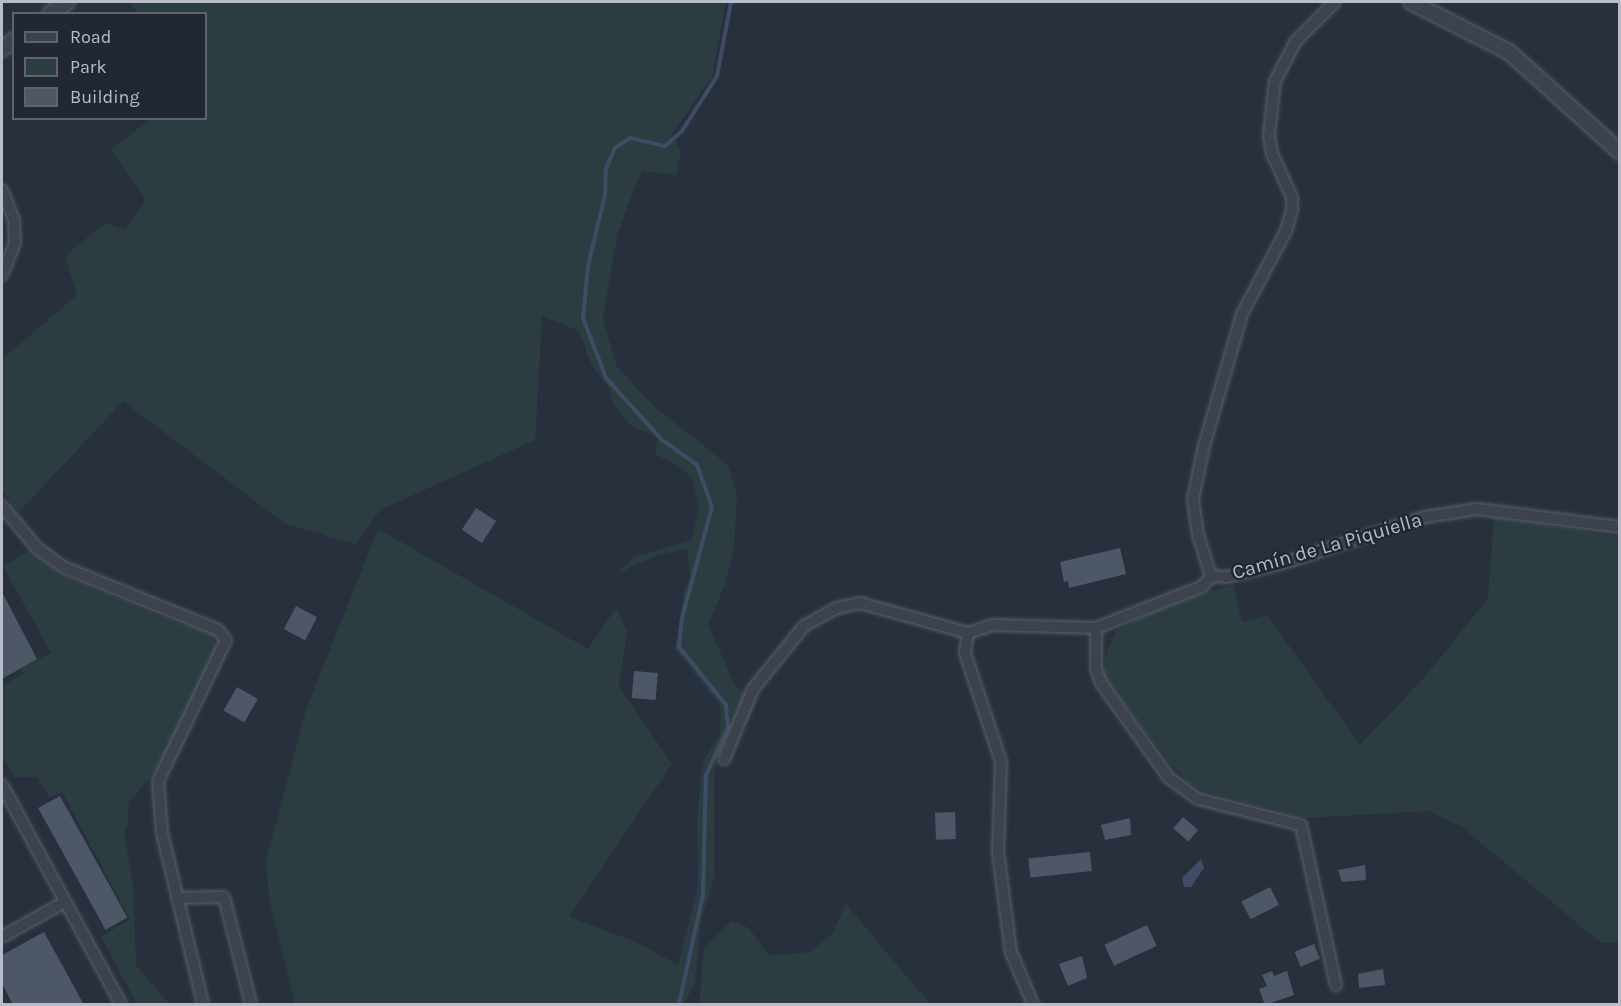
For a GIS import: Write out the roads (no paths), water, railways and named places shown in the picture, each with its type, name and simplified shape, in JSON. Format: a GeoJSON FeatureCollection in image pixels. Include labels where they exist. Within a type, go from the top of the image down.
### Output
{"type":"FeatureCollection","features":[{"type":"Feature","properties":{"kind":"street"},"geometry":{"type":"LineString","coordinates":[[53,12],[67,2]]}},
{"type":"Feature","properties":{"kind":"street"},"geometry":{"type":"LineString","coordinates":[[1211,576],[1198,535],[1193,499],[1204,446],[1242,314],[1286,231],[1292,210],[1292,197],[1272,154],[1269,135],[1275,81],[1296,41],[1335,2]]}},
{"type":"Feature","properties":{"kind":"street"},"geometry":{"type":"LineString","coordinates":[[1411,2],[1509,52],[1620,152]]}},
{"type":"Feature","properties":{"kind":"street"},"geometry":{"type":"LineString","coordinates":[[2,190],[14,220],[15,243],[2,275]]}},
{"type":"Feature","properties":{"kind":"street"},"geometry":{"type":"LineString","coordinates":[[2,506],[49,558],[218,630],[226,640],[158,781],[162,833],[203,1005]]}},
{"type":"Feature","properties":{"kind":"street","name":"Camín de La Piquiella"},"geometry":{"type":"LineString","coordinates":[[968,633],[992,625],[1096,628],[1203,586],[1211,576],[1227,577],[1287,562],[1425,517],[1478,509],[1620,527]]}},
{"type":"Feature","properties":{"kind":"street"},"geometry":{"type":"LineString","coordinates":[[724,759],[753,689],[804,626],[837,608],[860,603],[968,633],[965,653],[1001,762],[998,852],[1011,952],[1033,1005]]}},
{"type":"Feature","properties":{"kind":"street"},"geometry":{"type":"LineString","coordinates":[[1096,628],[1096,668],[1101,683],[1169,778],[1198,799],[1301,825],[1336,985]]}},
{"type":"Feature","properties":{"kind":"street"},"geometry":{"type":"LineString","coordinates":[[2,785],[120,1005]]}},
{"type":"Feature","properties":{"kind":"street"},"geometry":{"type":"LineString","coordinates":[[177,897],[224,897],[250,1005]]}},
{"type":"Feature","properties":{"kind":"street"},"geometry":{"type":"LineString","coordinates":[[2,937],[65,903]]}},
{"type":"Feature","properties":{"kind":"water"},"geometry":{"type":"Polygon","coordinates":[[[1201,859],[1204,868],[1191,887],[1184,887],[1182,878],[1201,859]]]}},
{"type":"Feature","properties":{"kind":"waterway"},"geometry":{"type":"LineString","coordinates":[[679,1004],[703,895],[706,775],[728,727],[726,705],[679,647],[682,618],[712,507],[697,465],[661,439],[606,378],[583,318],[588,266],[605,195],[606,169],[615,148],[630,138],[665,146],[682,131],[717,76],[731,2]]}}]}
